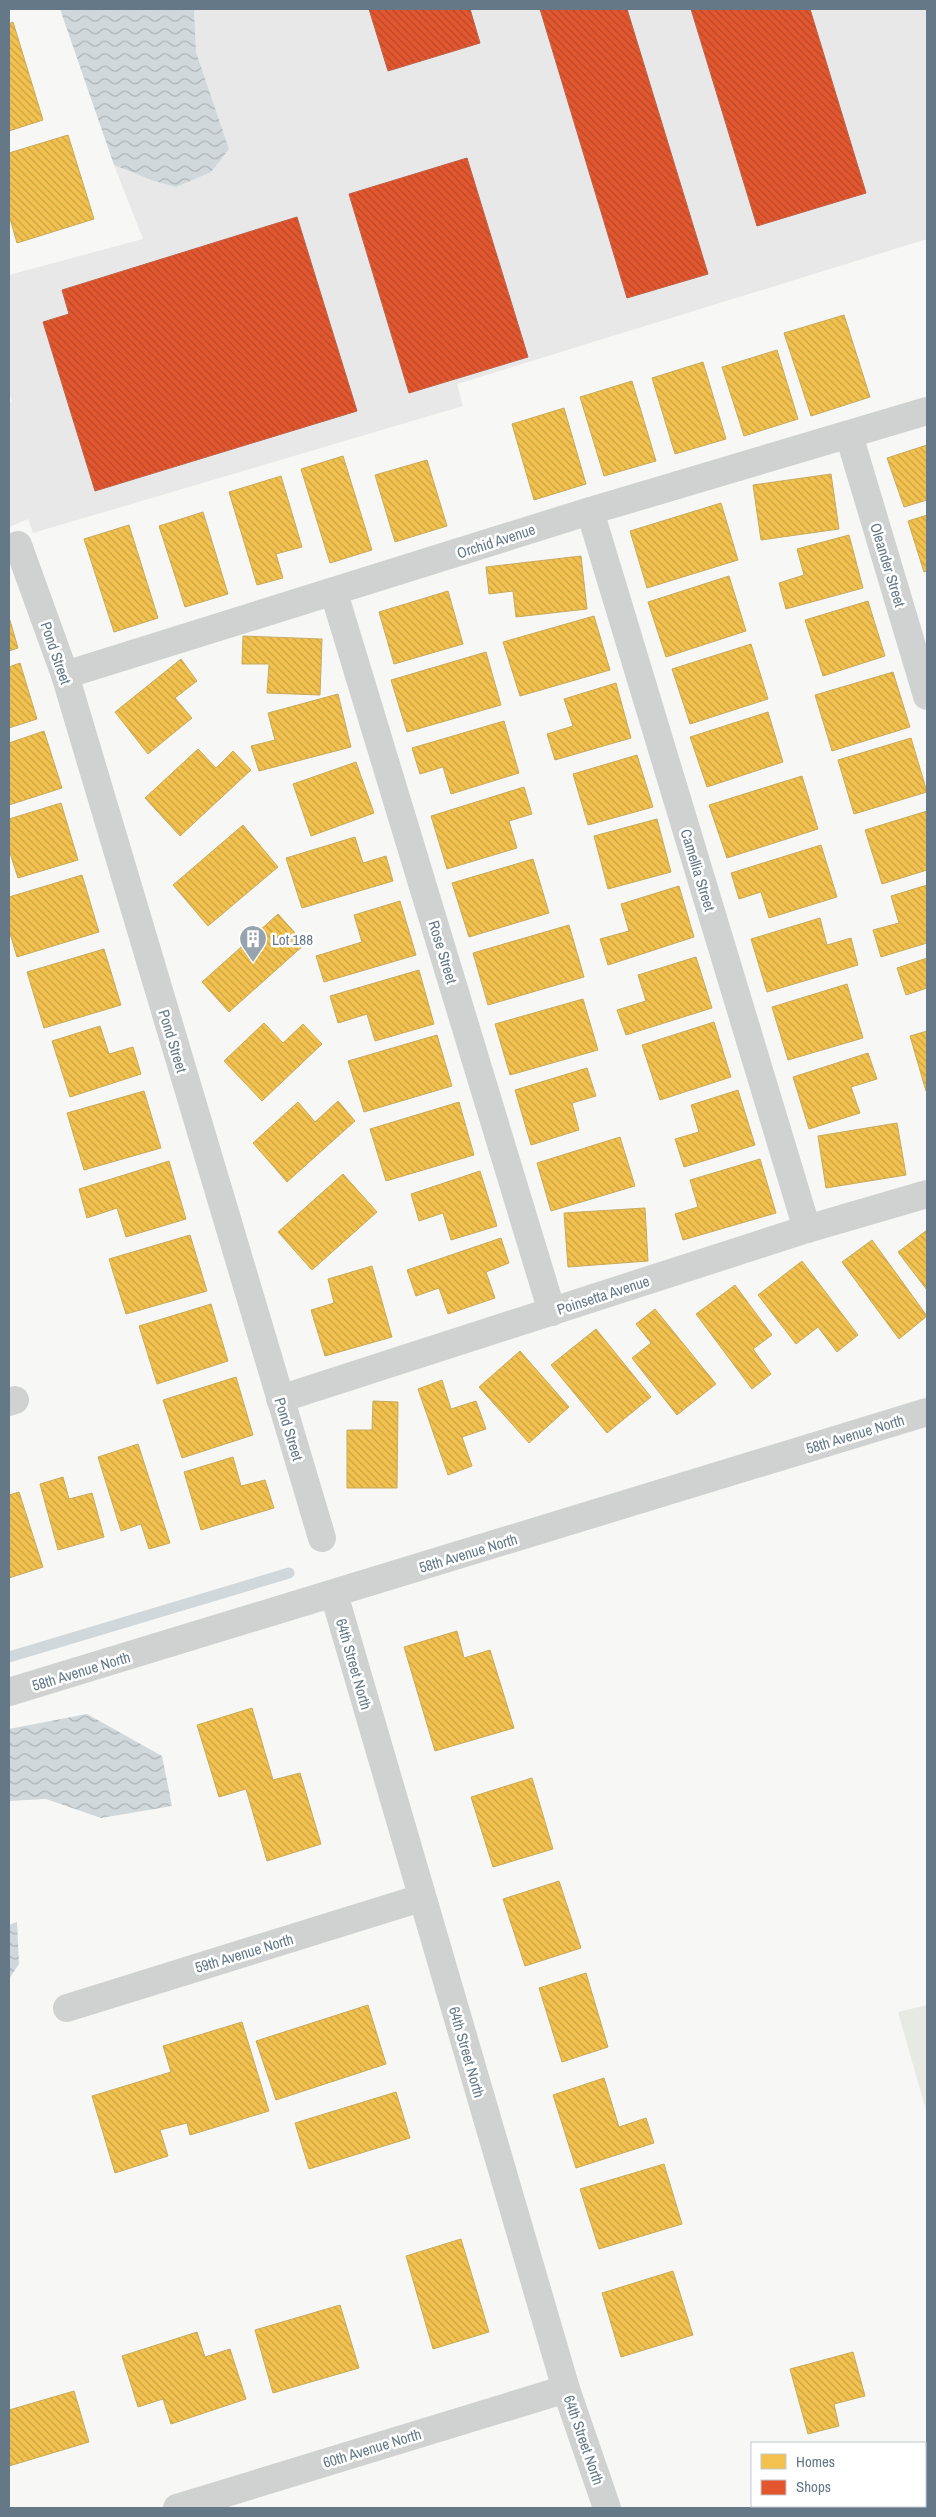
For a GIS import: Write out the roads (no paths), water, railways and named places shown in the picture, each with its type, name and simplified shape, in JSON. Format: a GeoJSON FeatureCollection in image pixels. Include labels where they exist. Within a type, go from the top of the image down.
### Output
{"type":"FeatureCollection","features":[{"type":"Feature","properties":{"kind":"street","name":"Orchid Avenue"},"geometry":{"type":"LineString","coordinates":[[65,675],[590,511],[927,411]]}},
{"type":"Feature","properties":{"kind":"street","name":"Oleander Street"},"geometry":{"type":"LineString","coordinates":[[849,435],[927,696]]}},
{"type":"Feature","properties":{"kind":"street","name":"Camellia Street"},"geometry":{"type":"LineString","coordinates":[[590,511],[807,1229]]}},
{"type":"Feature","properties":{"kind":"street","name":"Pond Street"},"geometry":{"type":"LineString","coordinates":[[18,545],[65,675],[322,1538]]}},
{"type":"Feature","properties":{"kind":"street","name":"Rose Street"},"geometry":{"type":"LineString","coordinates":[[334,592],[552,1312]]}},
{"type":"Feature","properties":{"kind":"street","name":"Poinsetta Avenue"},"geometry":{"type":"LineString","coordinates":[[280,1399],[807,1229],[927,1194]]}},
{"type":"Feature","properties":{"kind":"street","name":"58th Avenue North"},"geometry":{"type":"LineString","coordinates":[[9,1692],[927,1412]]}},
{"type":"Feature","properties":{"kind":"street","name":"64th Street North"},"geometry":{"type":"LineString","coordinates":[[334,1594],[421,1898],[566,2388],[607,2508]]}},
{"type":"Feature","properties":{"kind":"street","name":"59th Avenue North"},"geometry":{"type":"LineString","coordinates":[[67,2008],[421,1898]]}},
{"type":"Feature","properties":{"kind":"street","name":"60th Avenue North"},"geometry":{"type":"LineString","coordinates":[[177,2508],[566,2388]]}},
{"type":"Feature","properties":{"kind":"water"},"geometry":{"type":"Polygon","coordinates":[[[60,9],[194,9],[196,52],[229,149],[211,172],[176,187],[151,180],[114,165],[60,9]]]}},
{"type":"Feature","properties":{"kind":"water"},"geometry":{"type":"Polygon","coordinates":[[[87,1714],[162,1756],[172,1806],[101,1818],[46,1799],[9,1801],[9,1729],[87,1714]]]}},
{"type":"Feature","properties":{"kind":"water"},"geometry":{"type":"Polygon","coordinates":[[[17,1922],[19,1964],[9,1979],[9,1925],[17,1922]]]}},
{"type":"Feature","properties":{"kind":"waterway"},"geometry":{"type":"LineString","coordinates":[[9,1657],[289,1573]]}},
{"type":"Feature","properties":{"kind":"place","name":"Lot 188"},"geometry":{"type":"Point","coordinates":[253,963]}}]}
